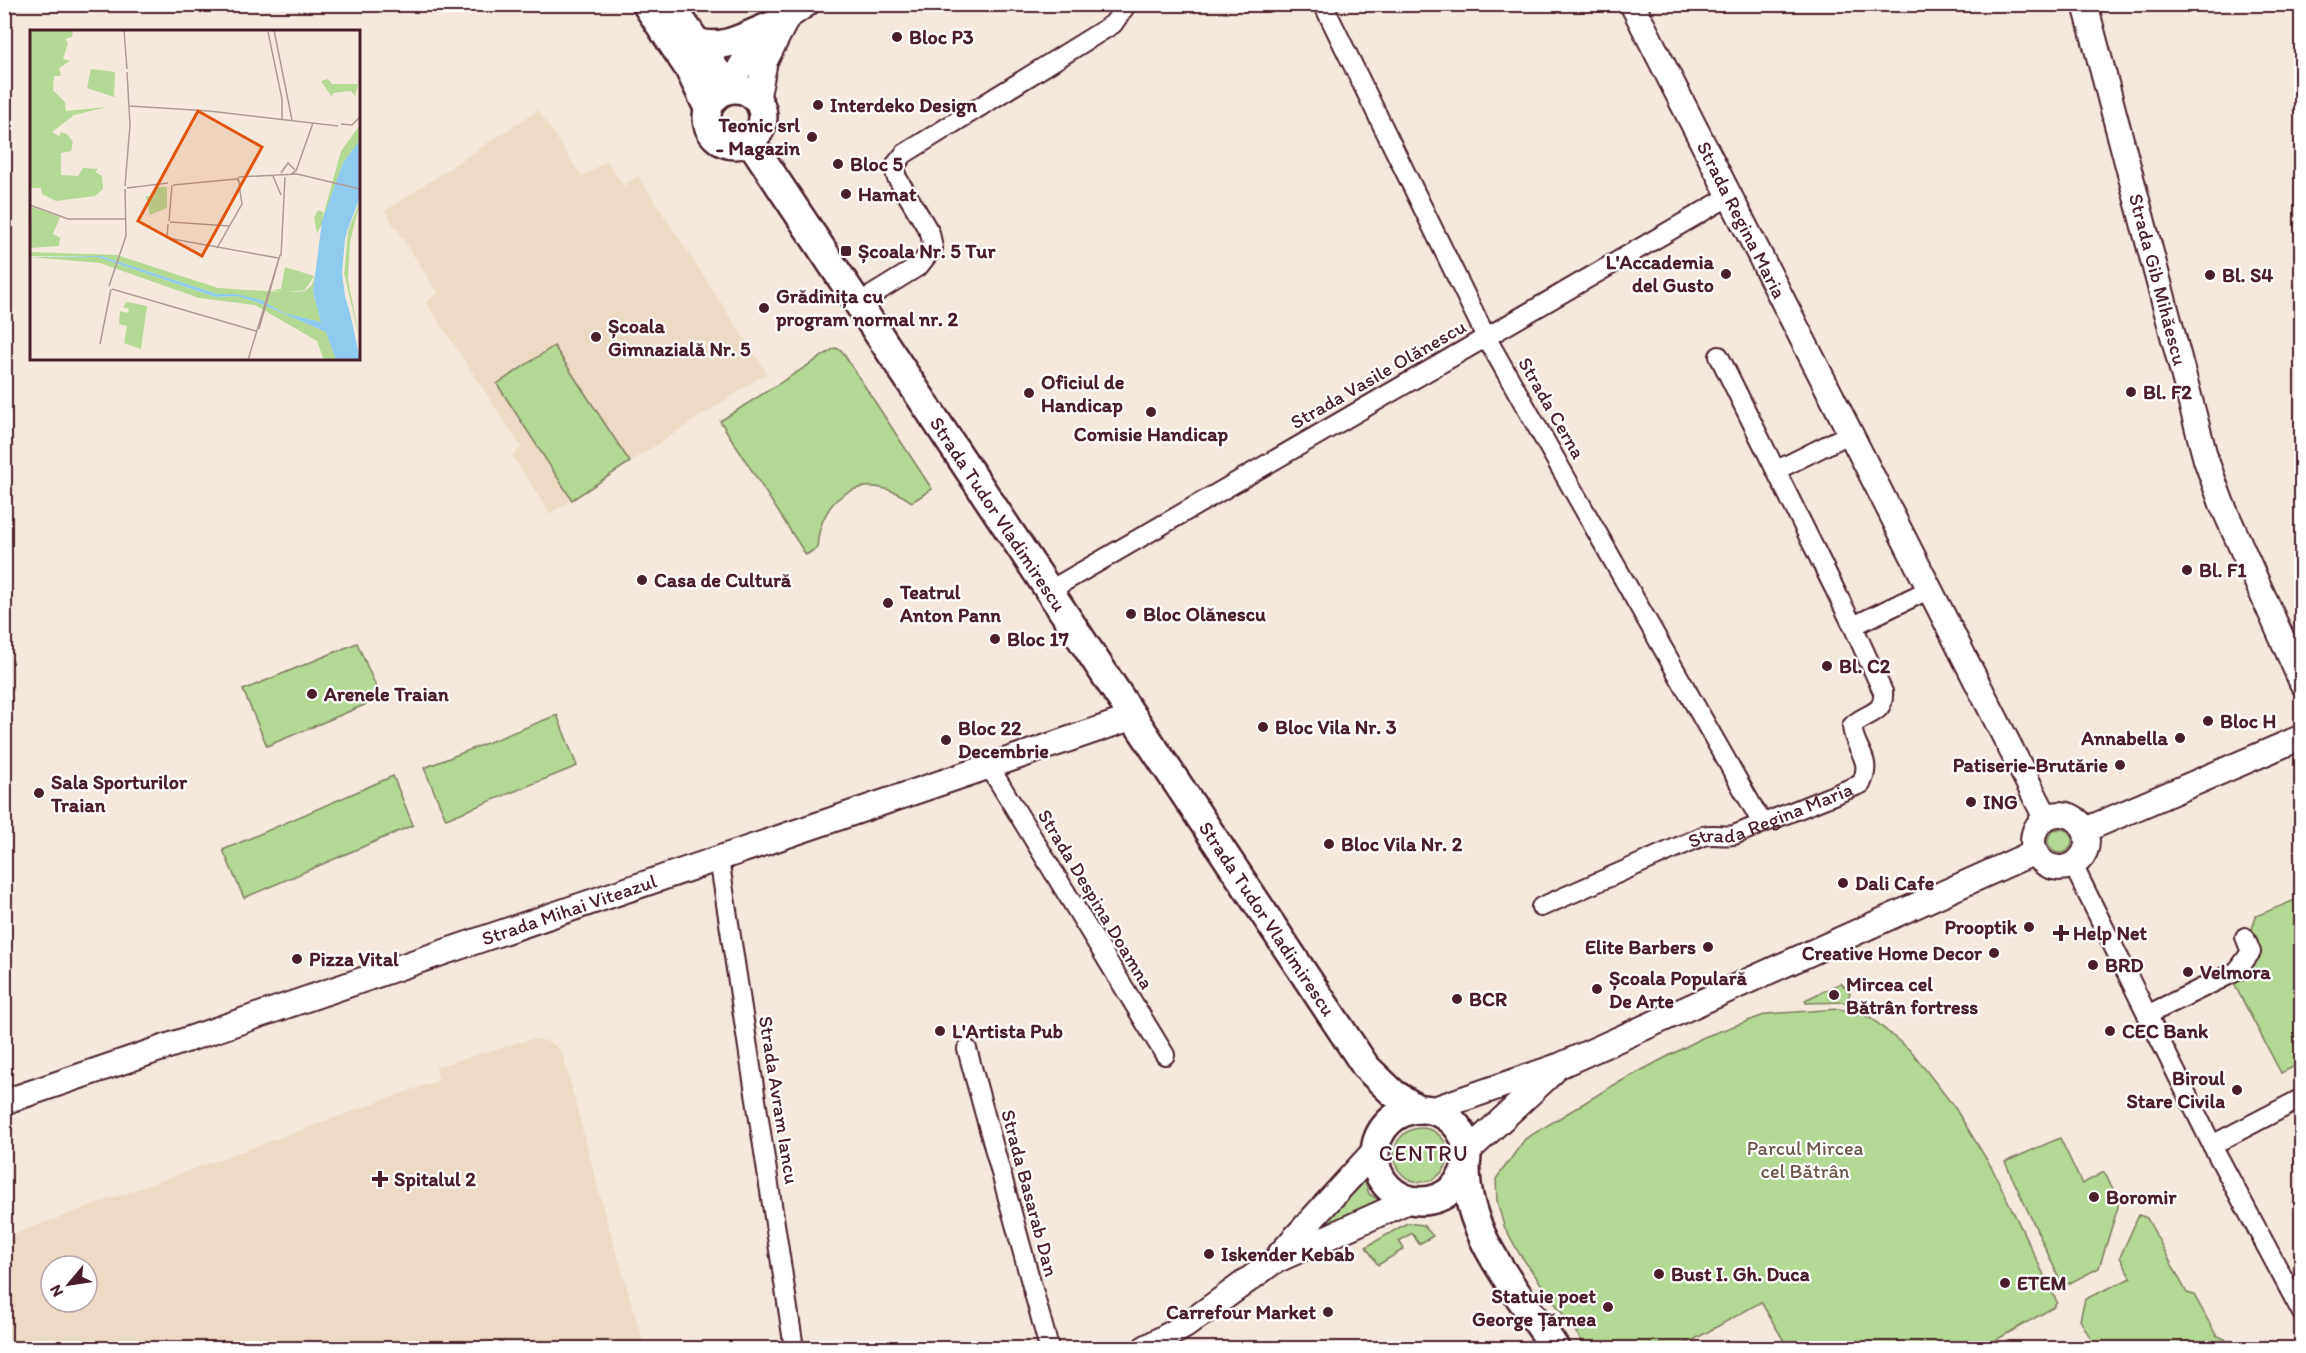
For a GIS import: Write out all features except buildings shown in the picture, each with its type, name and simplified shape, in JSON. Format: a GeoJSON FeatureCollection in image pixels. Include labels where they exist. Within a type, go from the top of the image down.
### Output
{"type":"FeatureCollection","features":[{"type":"Feature","properties":{"kind":"main road"},"geometry":{"type":"LineString","coordinates":[[646,4],[689,69],[708,108],[709,128],[717,139],[736,146],[750,141],[762,127],[762,108],[757,100],[745,91],[729,89],[670,4]]}},
{"type":"Feature","properties":{"kind":"main road","name":"Strada Regina Maria"},"geometry":{"type":"LineString","coordinates":[[1632,4],[1728,197],[2046,818]]}},
{"type":"Feature","properties":{"kind":"main road","name":"Strada Gib Mihăescu"},"geometry":{"type":"LineString","coordinates":[[2085,4],[2206,460],[2222,504],[2301,683]]}},
{"type":"Feature","properties":{"kind":"main road"},"geometry":{"type":"LineString","coordinates":[[708,108],[712,99],[729,89],[753,44],[790,15]]}},
{"type":"Feature","properties":{"kind":"main road"},"geometry":{"type":"LineString","coordinates":[[697,42],[707,45],[724,45],[790,15]]}},
{"type":"Feature","properties":{"kind":"main road"},"geometry":{"type":"LineString","coordinates":[[757,100],[765,62],[790,15]]}},
{"type":"Feature","properties":{"kind":"main road","name":"Strada Tudor Vladimirescu"},"geometry":{"type":"LineString","coordinates":[[750,141],[1366,1067],[1393,1093],[1424,1110]]}},
{"type":"Feature","properties":{"kind":"main road","name":"Strada Mihai Viteazul"},"geometry":{"type":"LineString","coordinates":[[4,1102],[1134,717]]}},
{"type":"Feature","properties":{"kind":"main road"},"geometry":{"type":"LineString","coordinates":[[2085,830],[2301,737]]}},
{"type":"Feature","properties":{"kind":"main road"},"geometry":{"type":"LineString","coordinates":[[2053,815],[2069,815],[2077,819],[2085,830],[2087,848],[2073,866],[2055,868],[2047,865],[2035,852],[2033,837],[2046,818],[2053,815]]}},
{"type":"Feature","properties":{"kind":"main road"},"geometry":{"type":"LineString","coordinates":[[1145,1348],[1185,1326],[1273,1262],[1404,1112],[1424,1110],[1561,1065],[2035,852]]}},
{"type":"Feature","properties":{"kind":"main road"},"geometry":{"type":"LineString","coordinates":[[1273,1262],[1421,1200],[1453,1189],[1466,1160],[1561,1065]]}},
{"type":"Feature","properties":{"kind":"main road","name":"Strada Tudor Vladimirescu"},"geometry":{"type":"LineString","coordinates":[[1366,1067],[1379,1139]]}},
{"type":"Feature","properties":{"kind":"main road"},"geometry":{"type":"LineString","coordinates":[[1424,1110],[1444,1116],[1456,1125],[1464,1138],[1469,1206],[1485,1242],[1555,1348]]}},
{"type":"Feature","properties":{"kind":"main road"},"geometry":{"type":"LineString","coordinates":[[1379,1139],[1376,1162],[1383,1181],[1398,1195],[1421,1200],[1485,1242]]}},
{"type":"Feature","properties":{"kind":"main road"},"geometry":{"type":"LineString","coordinates":[[1166,1348],[1185,1326]]}},
{"type":"Feature","properties":{"kind":"street"},"geometry":{"type":"LineString","coordinates":[[859,303],[919,266],[933,248],[930,234],[896,176],[896,164],[904,154],[1113,24],[1127,4]]}},
{"type":"Feature","properties":{"kind":"street","name":"Strada Cerna"},"geometry":{"type":"LineString","coordinates":[[1323,4],[1486,337],[1762,824]]}},
{"type":"Feature","properties":{"kind":"street","name":"Strada Vasile Olănescu"},"geometry":{"type":"LineString","coordinates":[[1050,590],[1728,197]]}},
{"type":"Feature","properties":{"kind":"street","name":"Strada Regina Maria"},"geometry":{"type":"LineString","coordinates":[[1541,907],[1703,836],[1715,833],[1724,836],[1734,835],[1861,784],[1866,774],[1867,764],[1853,734],[1852,726],[1880,709],[1884,702],[1883,692],[1777,470],[1719,356]]}},
{"type":"Feature","properties":{"kind":"street"},"geometry":{"type":"LineString","coordinates":[[1777,470],[1849,434]]}},
{"type":"Feature","properties":{"kind":"street"},"geometry":{"type":"LineString","coordinates":[[1853,626],[1928,590]]}},
{"type":"Feature","properties":{"kind":"street","name":"Strada Despina Doamna"},"geometry":{"type":"LineString","coordinates":[[989,766],[1166,1055]]}},
{"type":"Feature","properties":{"kind":"street","name":"Strada Avram Iancu"},"geometry":{"type":"LineString","coordinates":[[719,858],[794,1348]]}},
{"type":"Feature","properties":{"kind":"street"},"geometry":{"type":"LineString","coordinates":[[2073,866],[2212,1145],[2301,1313]]}},
{"type":"Feature","properties":{"kind":"street"},"geometry":{"type":"LineString","coordinates":[[2147,1015],[2237,971],[2251,952],[2245,937]]}},
{"type":"Feature","properties":{"kind":"street","name":"Strada Basarab Dan"},"geometry":{"type":"LineString","coordinates":[[967,1049],[1049,1348]]}},
{"type":"Feature","properties":{"kind":"street"},"geometry":{"type":"LineString","coordinates":[[2212,1145],[2301,1098]]}},
{"type":"Feature","properties":{"kind":"shaded area","name":"Școala Gimnazială Nr. 5"},"geometry":{"type":"Polygon","coordinates":[[[538,110],[582,177],[607,161],[623,186],[638,176],[767,373],[550,514],[512,455],[522,448],[426,302],[438,293],[385,211],[538,110]]]}},
{"type":"Feature","properties":{"kind":"shaded area","name":"Spitalul 2"},"geometry":{"type":"Polygon","coordinates":[[[531,1039],[546,1041],[557,1047],[563,1056],[604,1211],[645,1348],[5,1348],[5,1237],[439,1080],[436,1067],[531,1039]]]}},
{"type":"Feature","properties":{"kind":"green space"},"geometry":{"type":"Polygon","coordinates":[[[554,346],[630,462],[572,500],[497,384],[554,346]]]}},
{"type":"Feature","properties":{"kind":"green space"},"geometry":{"type":"Polygon","coordinates":[[[835,348],[841,350],[932,489],[912,502],[895,492],[879,487],[863,487],[849,492],[837,500],[827,513],[820,529],[817,548],[806,555],[720,421],[835,348]]]}},
{"type":"Feature","properties":{"kind":"green space","name":"Arenele Traian"},"geometry":{"type":"Polygon","coordinates":[[[357,643],[381,698],[267,746],[243,690],[357,643]]]}},
{"type":"Feature","properties":{"kind":"green space"},"geometry":{"type":"Polygon","coordinates":[[[557,715],[577,766],[446,819],[424,768],[557,715]]]}},
{"type":"Feature","properties":{"kind":"green space"},"geometry":{"type":"Polygon","coordinates":[[[393,776],[413,825],[244,898],[223,850],[393,776]]]}},
{"type":"Feature","properties":{"kind":"green space"},"geometry":{"type":"Polygon","coordinates":[[[2060,829],[2069,832],[2072,841],[2069,850],[2060,853],[2051,850],[2048,841],[2051,832],[2060,829]]]}},
{"type":"Feature","properties":{"kind":"green space"},"geometry":{"type":"Polygon","coordinates":[[[2300,898],[2301,1063],[2281,1073],[2232,980],[2253,968],[2260,949],[2252,929],[2256,916],[2300,898]]]}},
{"type":"Feature","properties":{"kind":"green space"},"geometry":{"type":"Polygon","coordinates":[[[1841,983],[1850,993],[1847,1002],[1806,1003],[1805,1000],[1841,983]]]}},
{"type":"Feature","properties":{"kind":"green space","name":"Parcul Mircea cel Bătrân"},"geometry":{"type":"Polygon","coordinates":[[[1839,1009],[1870,1017],[1912,1052],[1955,1108],[1992,1168],[2057,1302],[2054,1307],[1982,1348],[1788,1348],[1761,1302],[1679,1348],[1587,1348],[1519,1253],[1504,1226],[1497,1201],[1496,1179],[1525,1139],[1612,1086],[1704,1037],[1767,1014],[1839,1009]]]}},
{"type":"Feature","properties":{"kind":"green space"},"geometry":{"type":"Polygon","coordinates":[[[1421,1128],[1431,1130],[1440,1136],[1446,1145],[1448,1155],[1446,1165],[1440,1174],[1431,1180],[1421,1182],[1411,1180],[1402,1174],[1396,1165],[1394,1155],[1396,1145],[1402,1136],[1411,1130],[1421,1128]]]}},
{"type":"Feature","properties":{"kind":"green space"},"geometry":{"type":"Polygon","coordinates":[[[2060,1138],[2082,1184],[2104,1172],[2118,1198],[2118,1207],[2099,1268],[2068,1284],[2061,1282],[2005,1162],[2060,1138]]]}},
{"type":"Feature","properties":{"kind":"green space"},"geometry":{"type":"Polygon","coordinates":[[[1365,1181],[1369,1194],[1379,1200],[1311,1236],[1365,1181]]]}},
{"type":"Feature","properties":{"kind":"green space"},"geometry":{"type":"Polygon","coordinates":[[[2139,1215],[2147,1218],[2187,1293],[2194,1295],[2216,1335],[2225,1339],[2230,1348],[2096,1348],[2080,1320],[2085,1299],[2131,1278],[2120,1257],[2139,1215]]]}},
{"type":"Feature","properties":{"kind":"green space"},"geometry":{"type":"Polygon","coordinates":[[[1407,1223],[1423,1225],[1433,1236],[1419,1244],[1412,1233],[1399,1241],[1404,1249],[1378,1265],[1366,1247],[1407,1223]]]}},
{"type":"Feature","properties":{"kind":"place","name":"Bloc P3"},"geometry":{"type":"Point","coordinates":[897,37]}},
{"type":"Feature","properties":{"kind":"place","name":"Interdeko Design"},"geometry":{"type":"Point","coordinates":[818,105]}},
{"type":"Feature","properties":{"kind":"place","name":"Teonic srl - Magazin"},"geometry":{"type":"Point","coordinates":[812,137]}},
{"type":"Feature","properties":{"kind":"place","name":"Bloc 5"},"geometry":{"type":"Point","coordinates":[838,164]}},
{"type":"Feature","properties":{"kind":"place","name":"Hamat"},"geometry":{"type":"Point","coordinates":[846,194]}},
{"type":"Feature","properties":{"kind":"place","name":"Școala Nr. 5 Tur"},"geometry":{"type":"Point","coordinates":[846,251]}},
{"type":"Feature","properties":{"kind":"place","name":"L'Accademia del Gusto"},"geometry":{"type":"Point","coordinates":[1726,274]}},
{"type":"Feature","properties":{"kind":"place","name":"Bl. S4"},"geometry":{"type":"Point","coordinates":[2210,275]}},
{"type":"Feature","properties":{"kind":"place","name":"Grădinița cu program normal nr. 2"},"geometry":{"type":"Point","coordinates":[764,308]}},
{"type":"Feature","properties":{"kind":"place","name":"Școala Gimnazială Nr. 5"},"geometry":{"type":"Point","coordinates":[596,337]}},
{"type":"Feature","properties":{"kind":"place","name":"Bl. F2"},"geometry":{"type":"Point","coordinates":[2131,392]}},
{"type":"Feature","properties":{"kind":"place","name":"Oficiul de Handicap"},"geometry":{"type":"Point","coordinates":[1029,393]}},
{"type":"Feature","properties":{"kind":"place","name":"Comisie Handicap"},"geometry":{"type":"Point","coordinates":[1151,412]}},
{"type":"Feature","properties":{"kind":"place","name":"Bl. F1"},"geometry":{"type":"Point","coordinates":[2187,570]}},
{"type":"Feature","properties":{"kind":"place","name":"Casa de Cultură"},"geometry":{"type":"Point","coordinates":[642,580]}},
{"type":"Feature","properties":{"kind":"place","name":"Teatrul Anton Pann"},"geometry":{"type":"Point","coordinates":[888,603]}},
{"type":"Feature","properties":{"kind":"place","name":"Bloc Olănescu"},"geometry":{"type":"Point","coordinates":[1131,614]}},
{"type":"Feature","properties":{"kind":"place","name":"Bloc 17"},"geometry":{"type":"Point","coordinates":[995,639]}},
{"type":"Feature","properties":{"kind":"place","name":"Bl. C2"},"geometry":{"type":"Point","coordinates":[1827,666]}},
{"type":"Feature","properties":{"kind":"place","name":"Arenele Traian"},"geometry":{"type":"Point","coordinates":[312,694]}},
{"type":"Feature","properties":{"kind":"place","name":"Bloc H"},"geometry":{"type":"Point","coordinates":[2208,721]}},
{"type":"Feature","properties":{"kind":"place","name":"Bloc Vila Nr. 3"},"geometry":{"type":"Point","coordinates":[1263,727]}},
{"type":"Feature","properties":{"kind":"place","name":"Annabella"},"geometry":{"type":"Point","coordinates":[2180,738]}},
{"type":"Feature","properties":{"kind":"place","name":"Bloc 22 Decembrie"},"geometry":{"type":"Point","coordinates":[946,740]}},
{"type":"Feature","properties":{"kind":"place","name":"Patiserie-Brutărie"},"geometry":{"type":"Point","coordinates":[2120,765]}},
{"type":"Feature","properties":{"kind":"place","name":"Sala Sporturilor Traian"},"geometry":{"type":"Point","coordinates":[39,793]}},
{"type":"Feature","properties":{"kind":"place","name":"ING"},"geometry":{"type":"Point","coordinates":[1971,802]}},
{"type":"Feature","properties":{"kind":"place","name":"Bloc Vila Nr. 2"},"geometry":{"type":"Point","coordinates":[1329,844]}},
{"type":"Feature","properties":{"kind":"place","name":"Dali Cafe"},"geometry":{"type":"Point","coordinates":[1843,883]}},
{"type":"Feature","properties":{"kind":"place","name":"Prooptik"},"geometry":{"type":"Point","coordinates":[2029,927]}},
{"type":"Feature","properties":{"kind":"place","name":"Help Net"},"geometry":{"type":"Point","coordinates":[2061,933]}},
{"type":"Feature","properties":{"kind":"place","name":"Elite Barbers"},"geometry":{"type":"Point","coordinates":[1708,947]}},
{"type":"Feature","properties":{"kind":"place","name":"Creative Home Decor"},"geometry":{"type":"Point","coordinates":[1994,953]}},
{"type":"Feature","properties":{"kind":"place","name":"Pizza Vital"},"geometry":{"type":"Point","coordinates":[297,959]}},
{"type":"Feature","properties":{"kind":"place","name":"BRD"},"geometry":{"type":"Point","coordinates":[2093,965]}},
{"type":"Feature","properties":{"kind":"place","name":"Velmora"},"geometry":{"type":"Point","coordinates":[2188,972]}},
{"type":"Feature","properties":{"kind":"place","name":"Școala Populară De Arte"},"geometry":{"type":"Point","coordinates":[1597,989]}},
{"type":"Feature","properties":{"kind":"place","name":"Mircea cel Bătrân fortress"},"geometry":{"type":"Point","coordinates":[1834,995]}},
{"type":"Feature","properties":{"kind":"place","name":"BCR"},"geometry":{"type":"Point","coordinates":[1457,999]}},
{"type":"Feature","properties":{"kind":"place","name":"L'Artista Pub"},"geometry":{"type":"Point","coordinates":[940,1031]}},
{"type":"Feature","properties":{"kind":"place","name":"CEC Bank"},"geometry":{"type":"Point","coordinates":[2110,1031]}},
{"type":"Feature","properties":{"kind":"place","name":"Biroul Stare Civila"},"geometry":{"type":"Point","coordinates":[2237,1090]}},
{"type":"Feature","properties":{"kind":"place","name":"Spitalul 2"},"geometry":{"type":"Point","coordinates":[380,1179]}},
{"type":"Feature","properties":{"kind":"place","name":"Boromir"},"geometry":{"type":"Point","coordinates":[2094,1197]}},
{"type":"Feature","properties":{"kind":"place","name":"Iskender Kebab"},"geometry":{"type":"Point","coordinates":[1209,1254]}},
{"type":"Feature","properties":{"kind":"place","name":"Bust I. Gh. Duca"},"geometry":{"type":"Point","coordinates":[1659,1274]}},
{"type":"Feature","properties":{"kind":"place","name":"ETEM"},"geometry":{"type":"Point","coordinates":[2005,1283]}},
{"type":"Feature","properties":{"kind":"place","name":"Statuie poet George Țărnea"},"geometry":{"type":"Point","coordinates":[1608,1307]}},
{"type":"Feature","properties":{"kind":"place","name":"Carrefour Market"},"geometry":{"type":"Point","coordinates":[1328,1312]}},
{"type":"Feature","properties":{"kind":"district","name":"CENTRU"},"geometry":{"type":"Point","coordinates":[1424,1153]}}]}
